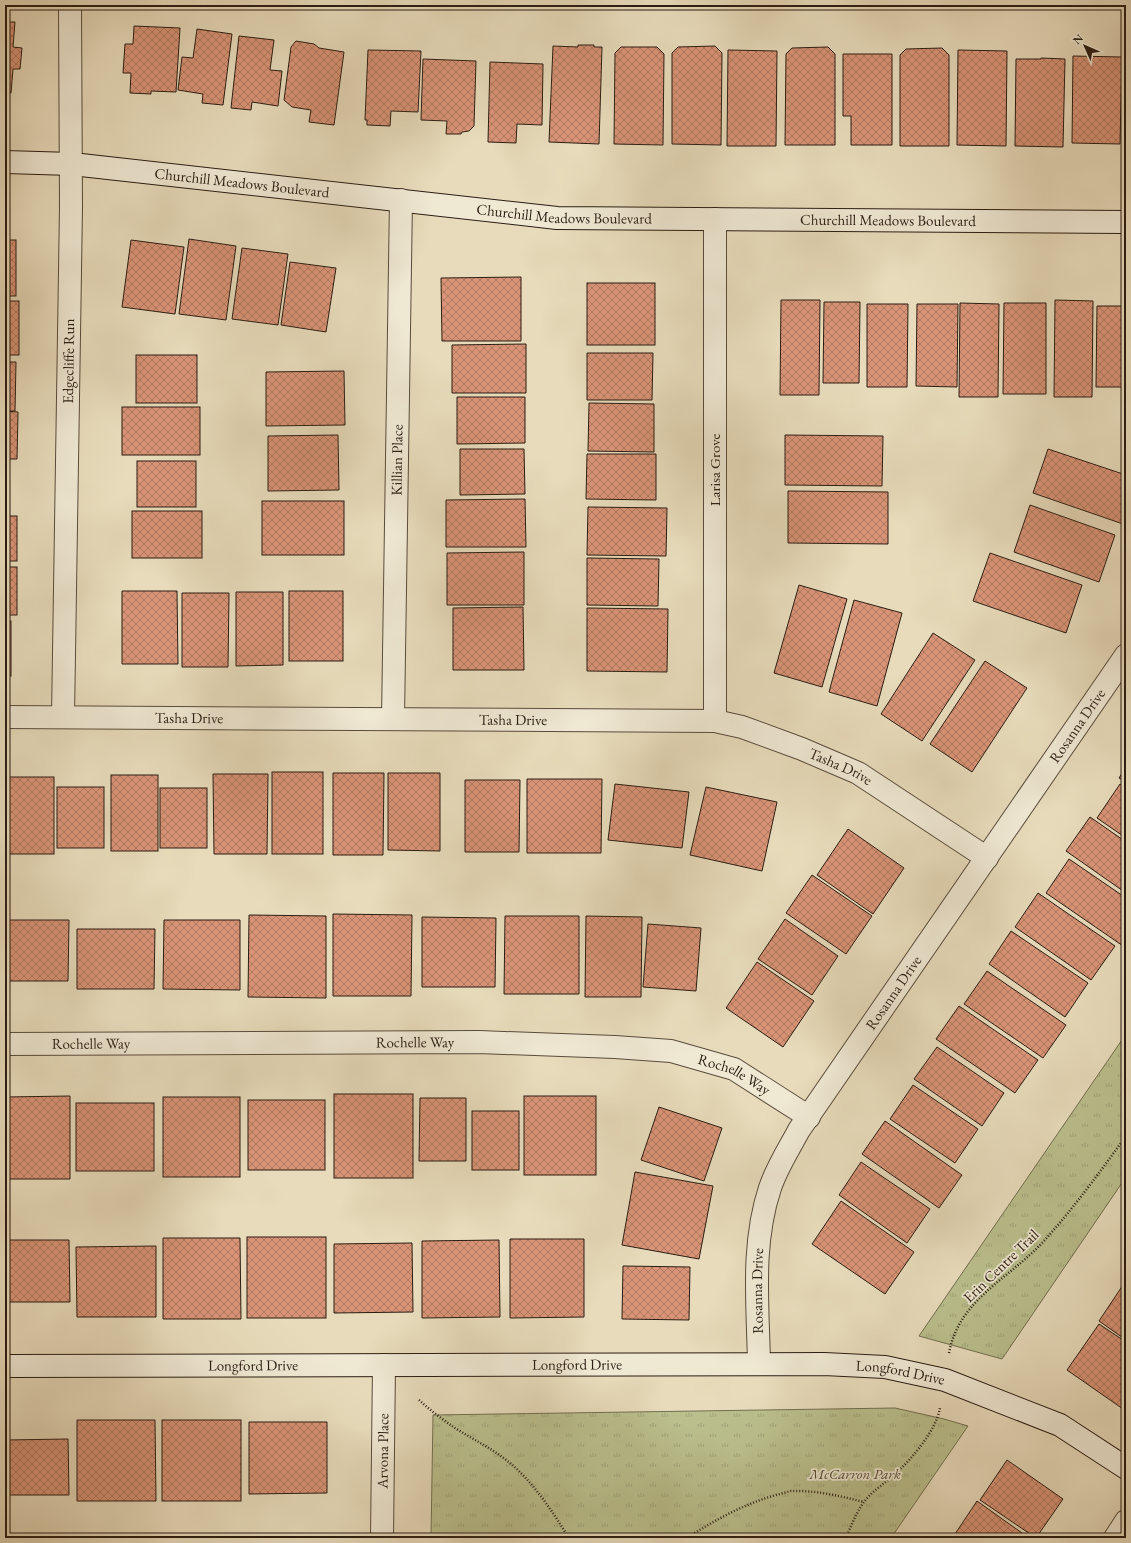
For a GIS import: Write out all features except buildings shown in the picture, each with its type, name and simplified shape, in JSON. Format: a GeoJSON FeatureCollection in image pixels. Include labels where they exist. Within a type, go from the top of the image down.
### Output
{"type":"FeatureCollection","features":[{"type":"Feature","properties":{"kind":"street","name":"Edgecliffe Run"},"geometry":{"type":"LineString","coordinates":[[64,717],[72,164],[70,5]]}},
{"type":"Feature","properties":{"kind":"street","name":"Churchill Meadows Boulevard"},"geometry":{"type":"LineString","coordinates":[[5,162],[72,164],[558,218],[1126,222]]}},
{"type":"Feature","properties":{"kind":"street","name":"Killian Place"},"geometry":{"type":"LineString","coordinates":[[393,719],[401,200]]}},
{"type":"Feature","properties":{"kind":"street","name":"Larisa Grove"},"geometry":{"type":"LineString","coordinates":[[715,219],[715,721]]}},
{"type":"Feature","properties":{"kind":"street","name":"Rosanna Drive"},"geometry":{"type":"LineString","coordinates":[[759,1364],[757,1264],[762,1218],[770,1187],[783,1158],[799,1130],[1126,655]]}},
{"type":"Feature","properties":{"kind":"street","name":"Tasha Drive"},"geometry":{"type":"LineString","coordinates":[[5,717],[715,721],[742,727],[796,746],[858,773],[987,858]]}},
{"type":"Feature","properties":{"kind":"street","name":"Rochelle Way"},"geometry":{"type":"LineString","coordinates":[[5,1044],[479,1042],[615,1047],[671,1052],[734,1069],[809,1117]]}},
{"type":"Feature","properties":{"kind":"street","name":"Longford Drive"},"geometry":{"type":"LineString","coordinates":[[5,1366],[824,1364],[886,1368],[945,1380],[1060,1425],[1126,1468]]}},
{"type":"Feature","properties":{"kind":"street","name":"Arvona Place"},"geometry":{"type":"LineString","coordinates":[[382,1538],[384,1365]]}},
{"type":"Feature","properties":{"kind":"street"},"geometry":{"type":"LineString","coordinates":[[1114,1538],[1126,1521]]}},
{"type":"Feature","properties":{"kind":"path","name":"Erin Centre Trail"},"geometry":{"type":"LineString","coordinates":[[949,1355],[956,1329],[976,1301],[1026,1259],[1044,1241],[1126,1136]]}},
{"type":"Feature","properties":{"kind":"path"},"geometry":{"type":"LineString","coordinates":[[419,1400],[455,1428],[480,1442],[511,1464],[553,1513],[568,1538]]}},
{"type":"Feature","properties":{"kind":"path"},"geometry":{"type":"LineString","coordinates":[[846,1538],[864,1502],[895,1475],[921,1445],[939,1414],[941,1403]]}},
{"type":"Feature","properties":{"kind":"path"},"geometry":{"type":"LineString","coordinates":[[687,1538],[739,1508],[790,1491],[838,1496],[864,1502]]}},
{"type":"Feature","properties":{"kind":"green space"},"geometry":{"type":"Polygon","coordinates":[[[1126,1034],[1126,1177],[1002,1359],[919,1336],[1126,1034]]]}},
{"type":"Feature","properties":{"kind":"green space","name":"McCarron Park"},"geometry":{"type":"Polygon","coordinates":[[[895,1408],[968,1426],[891,1538],[431,1538],[433,1415],[895,1408]]]}}]}
